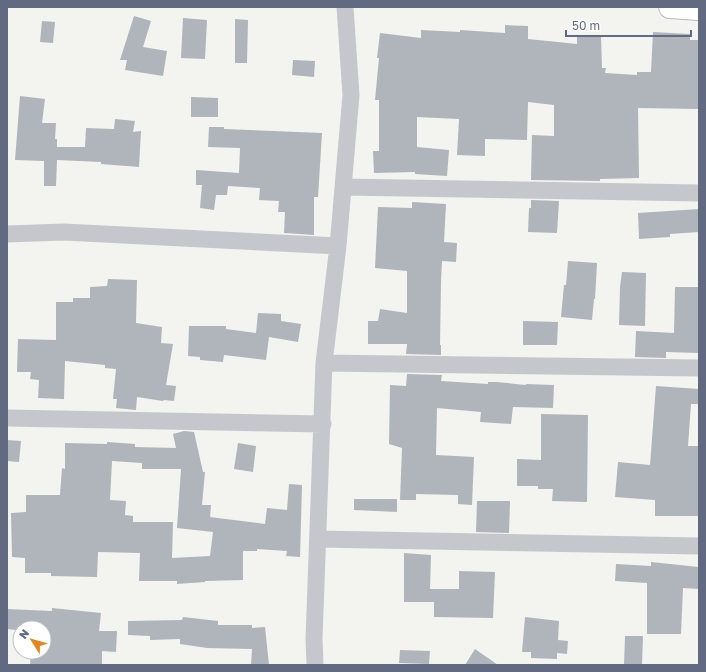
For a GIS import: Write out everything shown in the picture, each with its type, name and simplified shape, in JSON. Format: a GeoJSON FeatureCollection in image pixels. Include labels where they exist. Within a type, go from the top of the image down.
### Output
{"type":"FeatureCollection","features":[{"type":"Feature","properties":{"kind":"highway"},"geometry":{"type":"LineString","coordinates":[[670,7],[699,9]]}},
{"type":"Feature","properties":{"kind":"street"},"geometry":{"type":"LineString","coordinates":[[314,665],[324,363],[338,246],[351,95],[345,7]]}},
{"type":"Feature","properties":{"kind":"street"},"geometry":{"type":"LineString","coordinates":[[343,187],[699,193]]}},
{"type":"Feature","properties":{"kind":"street"},"geometry":{"type":"LineString","coordinates":[[7,234],[64,232],[338,246]]}},
{"type":"Feature","properties":{"kind":"street"},"geometry":{"type":"LineString","coordinates":[[324,363],[699,368]]}},
{"type":"Feature","properties":{"kind":"street"},"geometry":{"type":"LineString","coordinates":[[7,418],[323,424]]}},
{"type":"Feature","properties":{"kind":"street"},"geometry":{"type":"LineString","coordinates":[[318,539],[699,546]]}},
{"type":"Feature","properties":{"kind":"building"},"geometry":{"type":"Polygon","coordinates":[[[134,16],[151,21],[143,47],[167,51],[163,76],[125,70],[127,60],[120,60],[134,16]]]}},
{"type":"Feature","properties":{"kind":"building"},"geometry":{"type":"Polygon","coordinates":[[[183,18],[207,20],[205,59],[181,58],[183,18]]]}},
{"type":"Feature","properties":{"kind":"building"},"geometry":{"type":"Polygon","coordinates":[[[235,19],[248,20],[247,63],[235,63],[235,19]]]}},
{"type":"Feature","properties":{"kind":"building"},"geometry":{"type":"Polygon","coordinates":[[[42,21],[55,22],[53,43],[40,42],[42,21]]]}},
{"type":"Feature","properties":{"kind":"building"},"geometry":{"type":"Polygon","coordinates":[[[505,25],[528,26],[528,39],[577,44],[577,37],[601,36],[602,68],[606,68],[605,73],[637,75],[637,72],[651,72],[653,32],[690,34],[690,40],[699,40],[699,109],[638,108],[639,178],[600,179],[600,181],[531,180],[532,135],[554,136],[554,105],[528,102],[527,140],[485,139],[485,156],[457,155],[459,119],[417,117],[417,147],[449,150],[447,176],[415,174],[415,172],[374,173],[373,151],[379,151],[379,100],[375,100],[380,33],[421,38],[421,30],[460,32],[460,30],[505,33],[505,25]]]}},
{"type":"Feature","properties":{"kind":"building"},"geometry":{"type":"Polygon","coordinates":[[[293,60],[315,61],[314,77],[292,75],[293,60]]]}},
{"type":"Feature","properties":{"kind":"building"},"geometry":{"type":"Polygon","coordinates":[[[20,96],[45,99],[42,123],[56,123],[55,139],[57,139],[57,147],[85,147],[86,128],[114,129],[115,119],[135,121],[133,132],[141,131],[139,167],[101,164],[101,162],[57,160],[56,186],[44,186],[44,161],[15,160],[20,96]]]}},
{"type":"Feature","properties":{"kind":"building"},"geometry":{"type":"Polygon","coordinates":[[[191,97],[218,98],[218,117],[191,117],[191,97]]]}},
{"type":"Feature","properties":{"kind":"building"},"geometry":{"type":"Polygon","coordinates":[[[209,127],[224,127],[224,129],[322,133],[318,197],[314,197],[314,235],[284,233],[285,212],[278,212],[279,201],[259,200],[260,188],[228,186],[227,195],[216,195],[214,210],[200,208],[202,185],[196,185],[196,170],[239,173],[240,148],[208,147],[209,127]]]}},
{"type":"Feature","properties":{"kind":"building"},"geometry":{"type":"Polygon","coordinates":[[[531,200],[559,201],[557,233],[528,232],[529,208],[531,208],[531,200]]]}},
{"type":"Feature","properties":{"kind":"building"},"geometry":{"type":"Polygon","coordinates":[[[412,202],[446,204],[444,242],[457,243],[456,262],[442,261],[441,355],[406,354],[407,344],[368,344],[368,321],[378,321],[380,309],[407,313],[407,271],[375,268],[378,207],[412,208],[412,202]]]}},
{"type":"Feature","properties":{"kind":"building"},"geometry":{"type":"Polygon","coordinates":[[[699,209],[699,232],[670,234],[670,237],[639,239],[638,213],[699,209]]]}},
{"type":"Feature","properties":{"kind":"building"},"geometry":{"type":"Polygon","coordinates":[[[568,261],[597,263],[592,320],[561,317],[568,261]]]}},
{"type":"Feature","properties":{"kind":"building"},"geometry":{"type":"Polygon","coordinates":[[[622,272],[646,273],[645,326],[619,325],[622,272]]]}},
{"type":"Feature","properties":{"kind":"building"},"geometry":{"type":"Polygon","coordinates":[[[108,279],[137,280],[136,323],[162,327],[161,343],[173,344],[166,385],[176,386],[174,401],[137,397],[136,410],[116,408],[117,399],[113,399],[116,369],[105,368],[105,365],[65,361],[64,399],[38,398],[39,380],[30,379],[31,372],[17,372],[18,339],[56,340],[56,302],[73,302],[73,298],[90,298],[90,287],[107,286],[108,279]]]}},
{"type":"Feature","properties":{"kind":"building"},"geometry":{"type":"Polygon","coordinates":[[[675,287],[699,287],[699,353],[666,352],[666,358],[635,357],[636,331],[674,333],[675,287]]]}},
{"type":"Feature","properties":{"kind":"building"},"geometry":{"type":"Polygon","coordinates":[[[258,313],[281,314],[281,321],[301,324],[298,342],[269,337],[266,360],[224,355],[223,362],[200,360],[200,357],[188,356],[189,326],[226,326],[226,329],[256,333],[258,313]]]}},
{"type":"Feature","properties":{"kind":"building"},"geometry":{"type":"Polygon","coordinates":[[[523,321],[558,322],[557,345],[523,345],[523,321]]]}},
{"type":"Feature","properties":{"kind":"building"},"geometry":{"type":"Polygon","coordinates":[[[407,374],[442,375],[441,381],[488,384],[488,382],[497,382],[526,385],[554,385],[553,408],[513,407],[511,424],[480,422],[481,412],[437,408],[436,455],[474,457],[472,505],[458,504],[458,495],[416,494],[416,500],[400,500],[402,448],[389,444],[390,385],[406,386],[407,374]]]}},
{"type":"Feature","properties":{"kind":"building"},"geometry":{"type":"Polygon","coordinates":[[[656,386],[699,389],[699,404],[691,404],[688,446],[699,446],[699,516],[655,516],[655,500],[615,497],[618,462],[650,465],[656,386]]]}},
{"type":"Feature","properties":{"kind":"building"},"geometry":{"type":"Polygon","coordinates":[[[541,414],[588,415],[587,502],[552,501],[553,489],[538,489],[538,486],[517,486],[517,459],[541,460],[541,414]]]}},
{"type":"Feature","properties":{"kind":"building"},"geometry":{"type":"Polygon","coordinates":[[[184,431],[194,432],[203,472],[205,472],[202,505],[211,505],[210,517],[265,524],[267,508],[287,510],[289,484],[302,485],[300,557],[286,556],[287,551],[257,549],[257,551],[243,551],[243,580],[205,581],[177,584],[177,581],[139,581],[140,553],[98,552],[97,577],[51,576],[51,573],[25,573],[25,558],[12,557],[11,513],[26,512],[26,495],[60,495],[62,468],[65,469],[65,443],[107,444],[107,442],[135,444],[135,447],[176,448],[173,434],[184,431]],[[112,461],[110,500],[126,501],[125,515],[133,516],[133,522],[173,522],[172,558],[210,556],[213,532],[177,528],[181,469],[142,469],[142,463],[112,461]]]}},
{"type":"Feature","properties":{"kind":"building"},"geometry":{"type":"Polygon","coordinates":[[[7,440],[21,441],[19,462],[7,461],[7,440]]]}},
{"type":"Feature","properties":{"kind":"building"},"geometry":{"type":"Polygon","coordinates":[[[238,443],[256,446],[253,472],[234,469],[238,443]]]}},
{"type":"Feature","properties":{"kind":"building"},"geometry":{"type":"Polygon","coordinates":[[[354,499],[397,499],[397,512],[354,510],[354,499]]]}},
{"type":"Feature","properties":{"kind":"building"},"geometry":{"type":"Polygon","coordinates":[[[477,501],[510,501],[509,533],[476,532],[477,501]]]}},
{"type":"Feature","properties":{"kind":"building"},"geometry":{"type":"Polygon","coordinates":[[[404,553],[431,555],[430,589],[459,589],[459,571],[495,572],[493,618],[434,617],[434,602],[404,602],[404,553]]]}},
{"type":"Feature","properties":{"kind":"building"},"geometry":{"type":"Polygon","coordinates":[[[651,562],[699,567],[699,589],[683,588],[681,634],[647,634],[647,583],[615,581],[616,564],[651,566],[651,562]]]}},
{"type":"Feature","properties":{"kind":"building"},"geometry":{"type":"Polygon","coordinates":[[[52,608],[101,613],[99,631],[117,631],[116,652],[102,651],[102,665],[30,665],[30,660],[52,660],[52,620],[12,620],[12,630],[7,629],[7,609],[52,611],[52,608]]]}},
{"type":"Feature","properties":{"kind":"building"},"geometry":{"type":"Polygon","coordinates":[[[183,617],[218,621],[218,625],[252,625],[252,628],[265,627],[269,665],[251,665],[252,649],[207,648],[180,644],[180,639],[150,640],[150,636],[128,635],[128,621],[182,620],[183,617]]]}},
{"type":"Feature","properties":{"kind":"building"},"geometry":{"type":"Polygon","coordinates":[[[525,617],[559,621],[558,640],[568,641],[567,654],[557,653],[557,659],[531,658],[531,652],[522,652],[525,617]]]}},
{"type":"Feature","properties":{"kind":"building"},"geometry":{"type":"Polygon","coordinates":[[[625,636],[643,636],[642,665],[624,665],[625,636]]]}},
{"type":"Feature","properties":{"kind":"building"},"geometry":{"type":"Polygon","coordinates":[[[475,649],[498,665],[465,665],[475,649]]]}},
{"type":"Feature","properties":{"kind":"building"},"geometry":{"type":"Polygon","coordinates":[[[400,650],[430,651],[429,664],[399,663],[400,650]]]}}]}
